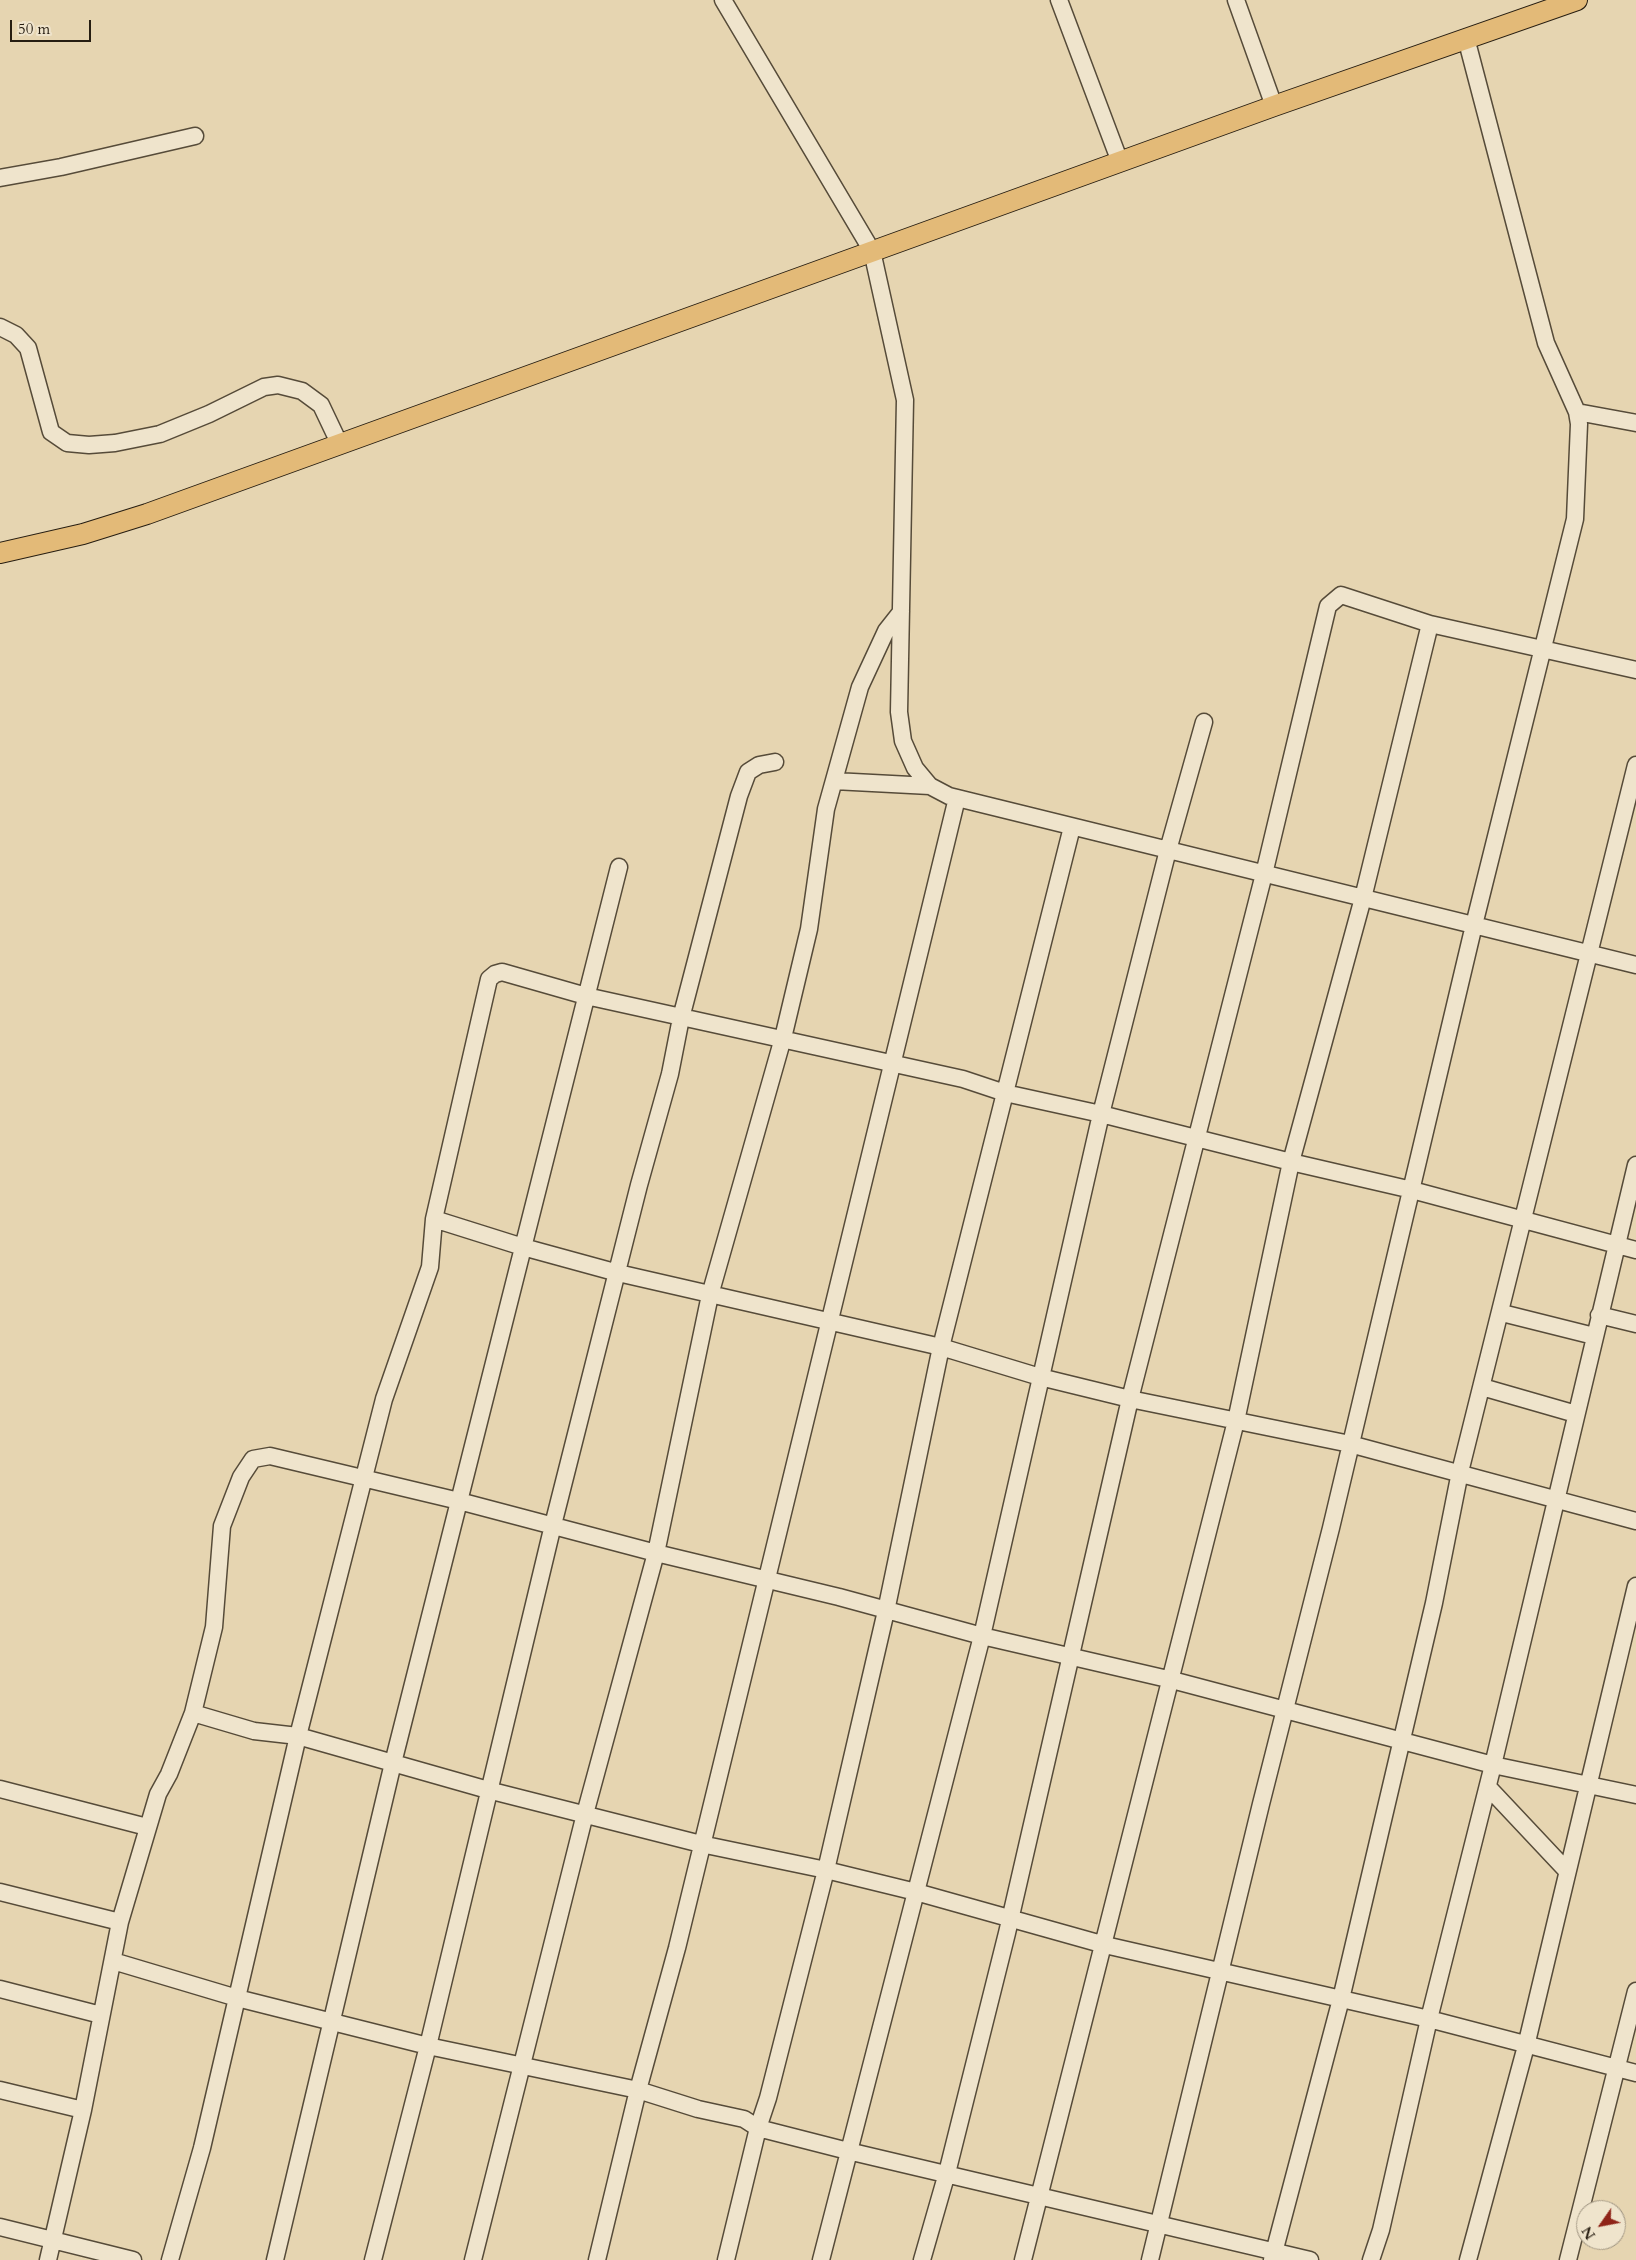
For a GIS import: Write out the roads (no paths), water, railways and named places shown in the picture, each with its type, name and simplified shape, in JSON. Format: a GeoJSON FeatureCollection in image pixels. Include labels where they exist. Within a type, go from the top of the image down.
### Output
{"type":"FeatureCollection","features":[{"type":"Feature","properties":{"kind":"main road"},"geometry":{"type":"LineString","coordinates":[[0,553],[68,538],[147,514],[1274,106],[1577,0]]}},
{"type":"Feature","properties":{"kind":"street"},"geometry":{"type":"LineString","coordinates":[[724,0],[872,251],[905,400],[899,712],[903,741],[915,768],[930,786]]}},
{"type":"Feature","properties":{"kind":"street"},"geometry":{"type":"LineString","coordinates":[[1059,0],[1120,162]]}},
{"type":"Feature","properties":{"kind":"street"},"geometry":{"type":"LineString","coordinates":[[1236,0],[1274,106]]}},
{"type":"Feature","properties":{"kind":"street"},"geometry":{"type":"LineString","coordinates":[[1150,2260],[1160,2226],[1285,1710],[1332,1528],[1350,1444],[1474,925],[1575,519],[1579,424],[1577,412],[1546,343],[1466,38]]}},
{"type":"Feature","properties":{"kind":"street"},"geometry":{"type":"LineString","coordinates":[[0,178],[61,167],[195,136]]}},
{"type":"Feature","properties":{"kind":"street"},"geometry":{"type":"LineString","coordinates":[[0,327],[16,335],[28,348],[51,432],[66,443],[98,444],[160,434],[209,414],[264,387],[278,386],[302,391],[320,405],[340,445]]}},
{"type":"Feature","properties":{"kind":"street"},"geometry":{"type":"LineString","coordinates":[[1577,412],[1636,423]]}},
{"type":"Feature","properties":{"kind":"street"},"geometry":{"type":"LineString","coordinates":[[922,2260],[947,2173],[1010,1918],[1130,1399],[1264,874],[1328,606],[1341,595],[1430,624],[1543,651],[1636,670]]}},
{"type":"Feature","properties":{"kind":"street"},"geometry":{"type":"LineString","coordinates":[[473,2260],[585,1814],[656,1554],[710,1294],[783,1038],[809,929],[826,809],[860,687],[886,631],[901,612]]}},
{"type":"Feature","properties":{"kind":"street"},"geometry":{"type":"LineString","coordinates":[[1023,2260],[1105,1944],[1236,1421],[1291,1162],[1363,898],[1430,624]]}},
{"type":"Feature","properties":{"kind":"street"},"geometry":{"type":"LineString","coordinates":[[821,2260],[982,1636],[1040,1377],[1102,1114],[1168,850],[1204,722]]}},
{"type":"Feature","properties":{"kind":"street"},"geometry":{"type":"LineString","coordinates":[[372,2260],[428,2046],[553,1525],[639,1185],[670,1074],[681,1018],[748,772],[759,765],[775,762]]}},
{"type":"Feature","properties":{"kind":"street"},"geometry":{"type":"LineString","coordinates":[[1273,2255],[1341,1999],[1434,1603],[1460,1472],[1502,1313],[1636,765]]}},
{"type":"Feature","properties":{"kind":"street"},"geometry":{"type":"LineString","coordinates":[[834,781],[930,786],[957,798],[1636,964]]}},
{"type":"Feature","properties":{"kind":"street"},"geometry":{"type":"LineString","coordinates":[[597,2260],[638,2090],[677,1948],[957,798]]}},
{"type":"Feature","properties":{"kind":"street"},"geometry":{"type":"LineString","coordinates":[[726,2260],[758,2128],[768,2098],[826,1870],[886,1611],[942,1347],[1072,826]]}},
{"type":"Feature","properties":{"kind":"street"},"geometry":{"type":"LineString","coordinates":[[275,2260],[393,1763],[619,867]]}},
{"type":"Feature","properties":{"kind":"street"},"geometry":{"type":"LineString","coordinates":[[170,2260],[202,2148],[298,1736],[384,1399],[430,1267],[434,1219],[489,979],[502,972],[586,996],[963,1079],[1006,1093],[1102,1114],[1291,1162],[1412,1190],[1636,1250]]}},
{"type":"Feature","properties":{"kind":"street"},"geometry":{"type":"LineString","coordinates":[[1371,2260],[1381,2230],[1429,2019],[1488,1787],[1636,1165]]}},
{"type":"Feature","properties":{"kind":"street"},"geometry":{"type":"LineString","coordinates":[[434,1219],[523,1247],[618,1273],[831,1320],[942,1347],[1040,1377],[1130,1399],[1350,1444],[1460,1472],[1557,1501],[1636,1521]]}},
{"type":"Feature","properties":{"kind":"street"},"geometry":{"type":"LineString","coordinates":[[1502,1313],[1594,1336]]}},
{"type":"Feature","properties":{"kind":"street"},"geometry":{"type":"LineString","coordinates":[[1599,1315],[1636,1324]]}},
{"type":"Feature","properties":{"kind":"street"},"geometry":{"type":"LineString","coordinates":[[1482,1387],[1576,1414]]}},
{"type":"Feature","properties":{"kind":"street"},"geometry":{"type":"LineString","coordinates":[[48,2260],[54,2241],[83,2110],[120,1922],[158,1794],[169,1774],[193,1713],[214,1628],[222,1526],[241,1476],[253,1460],[270,1456],[459,1501],[656,1554],[767,1580],[982,1636],[1070,1658],[1172,1680],[1493,1765],[1636,1795]]}},
{"type":"Feature","properties":{"kind":"street"},"geometry":{"type":"LineString","coordinates":[[1468,2260],[1526,2046],[1636,1586]]}},
{"type":"Feature","properties":{"kind":"street"},"geometry":{"type":"LineString","coordinates":[[193,1713],[254,1731],[298,1736],[488,1790],[701,1844],[826,1870],[916,1892],[1105,1944],[1220,1973],[1429,2019],[1526,2046],[1636,2073]]}},
{"type":"Feature","properties":{"kind":"street"},"geometry":{"type":"LineString","coordinates":[[1488,1787],[1567,1871]]}},
{"type":"Feature","properties":{"kind":"street"},"geometry":{"type":"LineString","coordinates":[[0,1789],[147,1828]]}},
{"type":"Feature","properties":{"kind":"street"},"geometry":{"type":"LineString","coordinates":[[0,1892],[120,1922]]}},
{"type":"Feature","properties":{"kind":"street"},"geometry":{"type":"LineString","coordinates":[[113,1961],[237,1998],[331,2022],[428,2046],[523,2064],[638,2090],[698,2109],[744,2119],[758,2128],[848,2151],[947,2173],[1160,2226],[1185,2229],[1273,2255],[1310,2260]]}},
{"type":"Feature","properties":{"kind":"street"},"geometry":{"type":"LineString","coordinates":[[0,1989],[101,2015]]}},
{"type":"Feature","properties":{"kind":"street"},"geometry":{"type":"LineString","coordinates":[[1568,2260],[1636,1991]]}},
{"type":"Feature","properties":{"kind":"street"},"geometry":{"type":"LineString","coordinates":[[0,2090],[83,2110]]}},
{"type":"Feature","properties":{"kind":"street"},"geometry":{"type":"LineString","coordinates":[[0,2227],[133,2260]]}}]}
